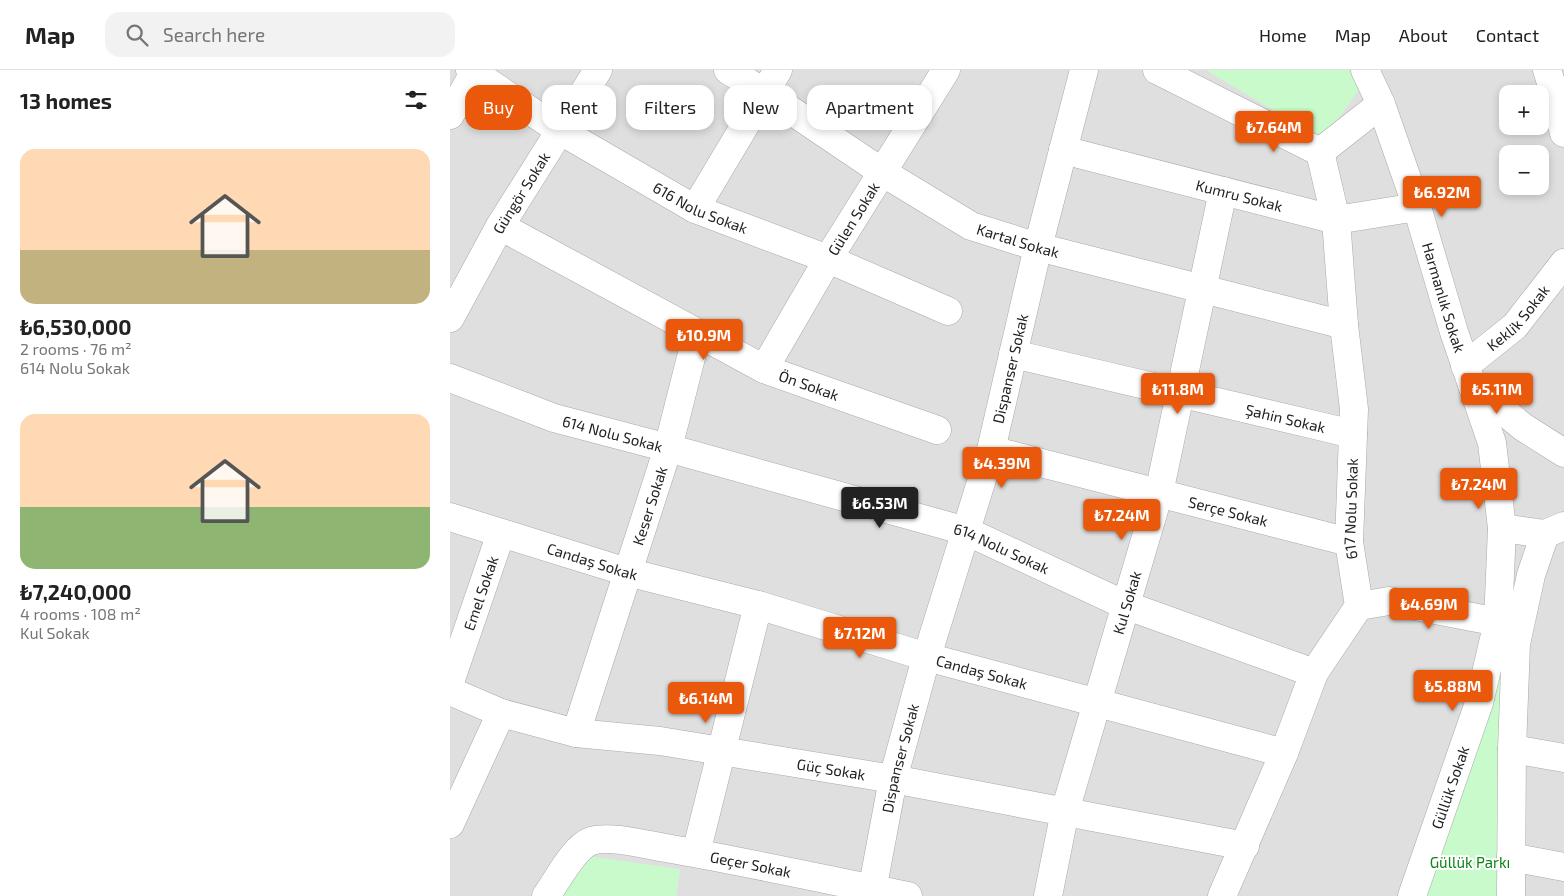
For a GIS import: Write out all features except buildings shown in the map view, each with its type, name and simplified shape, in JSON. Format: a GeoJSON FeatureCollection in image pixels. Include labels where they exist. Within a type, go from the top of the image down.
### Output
{"type":"FeatureCollection","features":[{"type":"Feature","properties":{"kind":"street","name":"Güngör Sokak"},"geometry":{"type":"LineString","coordinates":[[588,85],[598,70]]}},
{"type":"Feature","properties":{"kind":"street","name":"Kartal Sokak"},"geometry":{"type":"LineString","coordinates":[[728,70],[772,81],[882,172],[971,226],[1038,247],[1344,325]]}},
{"type":"Feature","properties":{"kind":"street","name":"Gülen Sokak"},"geometry":{"type":"LineString","coordinates":[[764,369],[828,259],[946,70]]}},
{"type":"Feature","properties":{"kind":"street","name":"Dispanser Sokak"},"geometry":{"type":"LineString","coordinates":[[872,892],[893,779],[927,657],[992,450],[1038,247],[1084,70]]}},
{"type":"Feature","properties":{"kind":"street"},"geometry":{"type":"LineString","coordinates":[[1157,70],[1320,152],[1381,104]]}},
{"type":"Feature","properties":{"kind":"street","name":"Harmanlık Sokak"},"geometry":{"type":"LineString","coordinates":[[1365,70],[1381,104],[1417,207],[1468,375],[1492,443],[1502,528]]}},
{"type":"Feature","properties":{"kind":"street"},"geometry":{"type":"LineString","coordinates":[[1547,70],[1564,133]]}},
{"type":"Feature","properties":{"kind":"street","name":"616 Nolu Sokak"},"geometry":{"type":"LineString","coordinates":[[472,71],[542,118]]}},
{"type":"Feature","properties":{"kind":"street"},"geometry":{"type":"LineString","coordinates":[[450,115],[472,71]]}},
{"type":"Feature","properties":{"kind":"street"},"geometry":{"type":"LineString","coordinates":[[695,209],[772,81]]}},
{"type":"Feature","properties":{"kind":"street","name":"Güngör Sokak"},"geometry":{"type":"LineString","coordinates":[[450,318],[500,226],[560,130]]}},
{"type":"Feature","properties":{"kind":"street","name":"616 Nolu Sokak"},"geometry":{"type":"LineString","coordinates":[[560,130],[695,209],[828,259],[948,311]]}},
{"type":"Feature","properties":{"kind":"street","name":"Kumru Sokak"},"geometry":{"type":"LineString","coordinates":[[1063,150],[1336,220],[1417,207]]}},
{"type":"Feature","properties":{"kind":"street","name":"617 Nolu Sokak"},"geometry":{"type":"LineString","coordinates":[[1320,152],[1336,220],[1344,325],[1354,410],[1349,542],[1359,606]]}},
{"type":"Feature","properties":{"kind":"street","name":"Kul Sokak"},"geometry":{"type":"LineString","coordinates":[[1048,896],[1065,812],[1159,493],[1223,191]]}},
{"type":"Feature","properties":{"kind":"street","name":"Ön Sokak"},"geometry":{"type":"LineString","coordinates":[[500,226],[696,334],[764,369],[937,430]]}},
{"type":"Feature","properties":{"kind":"street","name":"Keklik Sokak"},"geometry":{"type":"LineString","coordinates":[[1468,375],[1515,326],[1564,264]]}},
{"type":"Feature","properties":{"kind":"street","name":"Keser Sokak"},"geometry":{"type":"LineString","coordinates":[[576,733],[626,572],[668,448],[696,334]]}},
{"type":"Feature","properties":{"kind":"street","name":"Şahin Sokak"},"geometry":{"type":"LineString","coordinates":[[1013,354],[1353,434]]}},
{"type":"Feature","properties":{"kind":"street"},"geometry":{"type":"LineString","coordinates":[[1468,375],[1523,427],[1564,454]]}},
{"type":"Feature","properties":{"kind":"street","name":"614 Nolu Sokak"},"geometry":{"type":"LineString","coordinates":[[450,378],[554,418],[966,531],[1125,605],[1314,673]]}},
{"type":"Feature","properties":{"kind":"street"},"geometry":{"type":"LineString","coordinates":[[1492,443],[1510,432],[1523,427]]}},
{"type":"Feature","properties":{"kind":"street","name":"Serçe Sokak"},"geometry":{"type":"LineString","coordinates":[[992,450],[1349,542]]}},
{"type":"Feature","properties":{"kind":"street","name":"Candaş Sokak"},"geometry":{"type":"LineString","coordinates":[[450,518],[626,572],[758,605],[927,657],[1284,753]]}},
{"type":"Feature","properties":{"kind":"street"},"geometry":{"type":"LineString","coordinates":[[1502,528],[1555,530],[1530,575],[1516,644],[1512,749],[1511,896]]}},
{"type":"Feature","properties":{"kind":"street","name":"Güllük Sokak"},"geometry":{"type":"LineString","coordinates":[[1412,896],[1479,703],[1498,622],[1502,528]]}},
{"type":"Feature","properties":{"kind":"street","name":"Emel Sokak"},"geometry":{"type":"LineString","coordinates":[[450,682],[501,533]]}},
{"type":"Feature","properties":{"kind":"street"},"geometry":{"type":"LineString","coordinates":[[1222,896],[1284,753],[1314,673],[1359,606],[1388,601],[1498,622]]}},
{"type":"Feature","properties":{"kind":"street"},"geometry":{"type":"LineString","coordinates":[[696,853],[758,605]]}},
{"type":"Feature","properties":{"kind":"street","name":"Güç Sokak"},"geometry":{"type":"LineString","coordinates":[[450,691],[501,713],[576,733],[660,741],[893,779],[1245,846]]}},
{"type":"Feature","properties":{"kind":"street"},"geometry":{"type":"LineString","coordinates":[[450,824],[501,713]]}},
{"type":"Feature","properties":{"kind":"street"},"geometry":{"type":"LineString","coordinates":[[1512,749],[1564,758]]}},
{"type":"Feature","properties":{"kind":"street","name":"Geçer Sokak"},"geometry":{"type":"LineString","coordinates":[[546,896],[580,847],[592,841],[622,840],[696,853],[872,892],[908,896]]}},
{"type":"Feature","properties":{"kind":"street"},"geometry":{"type":"LineString","coordinates":[[1511,857],[1564,867]]}},
{"type":"Feature","properties":{"kind":"shaded area"},"geometry":{"type":"Polygon","coordinates":[[[450,70],[1564,70],[1564,896],[676,896],[680,869],[560,896],[450,896],[450,70]]]}},
{"type":"Feature","properties":{"kind":"green space"},"geometry":{"type":"Polygon","coordinates":[[[1206,70],[1349,70],[1359,90],[1322,140],[1206,70]]]}},
{"type":"Feature","properties":{"kind":"green space","name":"Güllük Parkı"},"geometry":{"type":"Polygon","coordinates":[[[1507,652],[1502,896],[1424,896],[1484,727],[1507,652]]]}},
{"type":"Feature","properties":{"kind":"green space"},"geometry":{"type":"Polygon","coordinates":[[[588,856],[680,869],[676,896],[560,896],[588,856]]]}}]}
